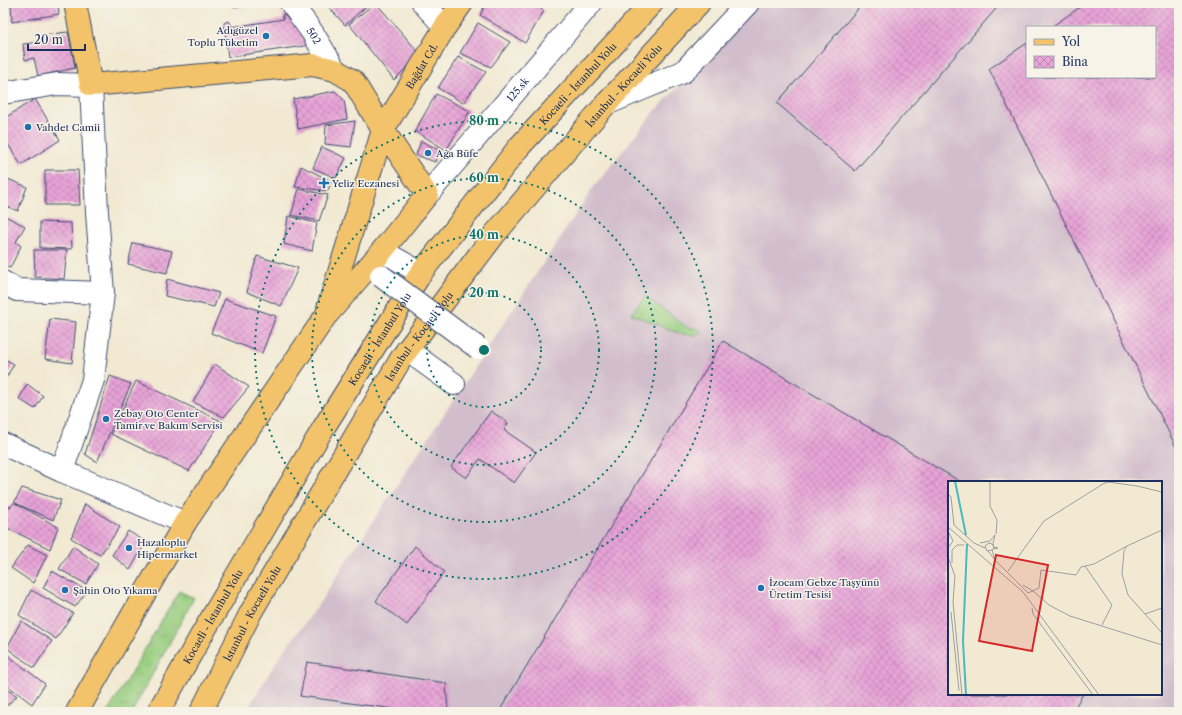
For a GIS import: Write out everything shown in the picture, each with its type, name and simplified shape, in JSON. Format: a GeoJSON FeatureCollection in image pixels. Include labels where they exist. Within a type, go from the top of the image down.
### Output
{"type":"FeatureCollection","features":[{"type":"Feature","properties":{"kind":"main road"},"geometry":{"type":"LineString","coordinates":[[74,3],[91,85],[313,65],[335,70],[353,81],[383,130],[427,195],[382,251],[325,317],[185,522],[77,712]]}},
{"type":"Feature","properties":{"kind":"main road","name":"Bağdat Cd."},"geometry":{"type":"LineString","coordinates":[[325,317],[383,130],[445,27],[462,3]]}},
{"type":"Feature","properties":{"kind":"main road","name":"Kocaeli - İstanbul Yolu"},"geometry":{"type":"LineString","coordinates":[[158,712],[324,427],[421,273],[519,147],[652,3]]}},
{"type":"Feature","properties":{"kind":"main road","name":"İstanbul - Kocaeli Yolu"},"geometry":{"type":"LineString","coordinates":[[201,712],[251,612],[407,350],[494,235],[606,104],[699,3]]}},
{"type":"Feature","properties":{"kind":"street","name":"502"},"geometry":{"type":"LineString","coordinates":[[291,3],[312,32],[335,70]]}},
{"type":"Feature","properties":{"kind":"street"},"geometry":{"type":"LineString","coordinates":[[424,3],[445,27]]}},
{"type":"Feature","properties":{"kind":"street","name":"125.sk"},"geometry":{"type":"LineString","coordinates":[[427,195],[591,3]]}},
{"type":"Feature","properties":{"kind":"street"},"geometry":{"type":"LineString","coordinates":[[606,104],[683,72],[748,3]]}},
{"type":"Feature","properties":{"kind":"street"},"geometry":{"type":"LineString","coordinates":[[3,93],[57,84],[91,85],[97,212],[103,293],[93,380],[62,471]]}},
{"type":"Feature","properties":{"kind":"street"},"geometry":{"type":"LineString","coordinates":[[382,251],[421,273]]}},
{"type":"Feature","properties":{"kind":"street"},"geometry":{"type":"LineString","coordinates":[[381,276],[478,348]]}},
{"type":"Feature","properties":{"kind":"street"},"geometry":{"type":"LineString","coordinates":[[3,282],[18,290],[103,293]]}},
{"type":"Feature","properties":{"kind":"street"},"geometry":{"type":"LineString","coordinates":[[407,350],[454,384]]}},
{"type":"Feature","properties":{"kind":"street"},"geometry":{"type":"LineString","coordinates":[[3,444],[62,471],[185,522]]}},
{"type":"Feature","properties":{"kind":"shaded area"},"geometry":{"type":"Polygon","coordinates":[[[759,3],[1179,3],[1179,712],[246,712],[278,659],[312,614],[593,188],[655,111],[759,3]]]}},
{"type":"Feature","properties":{"kind":"green space"},"geometry":{"type":"Polygon","coordinates":[[[645,296],[688,328],[697,328],[702,334],[681,334],[631,314],[645,296]]]}},
{"type":"Feature","properties":{"kind":"green space"},"geometry":{"type":"Polygon","coordinates":[[[179,591],[194,598],[132,712],[108,712],[179,591]]]}},
{"type":"Feature","properties":{"kind":"building"},"geometry":{"type":"Polygon","coordinates":[[[11,3],[58,3],[59,14],[12,22],[11,3]]]}},
{"type":"Feature","properties":{"kind":"building"},"geometry":{"type":"Polygon","coordinates":[[[232,3],[263,3],[263,5],[233,7],[232,3]]]}},
{"type":"Feature","properties":{"kind":"building"},"geometry":{"type":"Polygon","coordinates":[[[325,3],[370,3],[345,25],[325,3]]]}},
{"type":"Feature","properties":{"kind":"building"},"geometry":{"type":"Polygon","coordinates":[[[375,3],[420,54],[394,80],[349,24],[375,3]]]}},
{"type":"Feature","properties":{"kind":"building"},"geometry":{"type":"Polygon","coordinates":[[[486,3],[532,3],[544,11],[525,43],[480,15],[486,3]]]}},
{"type":"Feature","properties":{"kind":"building"},"geometry":{"type":"Polygon","coordinates":[[[863,3],[1001,3],[855,171],[777,103],[863,3]]]}},
{"type":"Feature","properties":{"kind":"building"},"geometry":{"type":"Polygon","coordinates":[[[1086,3],[1179,3],[1179,453],[989,69],[1026,44],[1026,78],[1156,78],[1156,26],[1052,26],[1086,3]]]}},
{"type":"Feature","properties":{"kind":"building","name":"Adıgüzel Toplu Tüketim"},"geometry":{"type":"Polygon","coordinates":[[[294,13],[311,45],[228,57],[224,23],[229,21],[232,27],[284,19],[282,15],[294,13]]]}},
{"type":"Feature","properties":{"kind":"building"},"geometry":{"type":"Polygon","coordinates":[[[478,23],[510,42],[491,67],[460,53],[478,23]]]}},
{"type":"Feature","properties":{"kind":"building"},"geometry":{"type":"Polygon","coordinates":[[[68,32],[75,68],[38,76],[34,58],[25,60],[23,44],[42,42],[42,35],[68,32]]]}},
{"type":"Feature","properties":{"kind":"building"},"geometry":{"type":"Polygon","coordinates":[[[458,57],[486,72],[463,103],[438,88],[458,57]]]}},
{"type":"Feature","properties":{"kind":"building"},"geometry":{"type":"Polygon","coordinates":[[[335,91],[344,100],[347,119],[298,129],[293,99],[335,91]]]}},
{"type":"Feature","properties":{"kind":"building"},"geometry":{"type":"Polygon","coordinates":[[[436,94],[470,111],[446,150],[415,131],[436,94]]]}},
{"type":"Feature","properties":{"kind":"building","name":"Vahdet Camii"},"geometry":{"type":"Polygon","coordinates":[[[35,99],[60,140],[21,165],[3,136],[3,119],[35,99]]]}},
{"type":"Feature","properties":{"kind":"building"},"geometry":{"type":"Polygon","coordinates":[[[355,121],[351,147],[325,144],[326,125],[355,121]]]}},
{"type":"Feature","properties":{"kind":"building","name":"Ağa Büfe"},"geometry":{"type":"Polygon","coordinates":[[[421,141],[439,150],[435,162],[416,155],[421,141]]]}},
{"type":"Feature","properties":{"kind":"building"},"geometry":{"type":"Polygon","coordinates":[[[322,147],[346,158],[336,178],[313,168],[322,147]]]}},
{"type":"Feature","properties":{"kind":"building"},"geometry":{"type":"Polygon","coordinates":[[[301,166],[331,181],[328,191],[295,187],[301,166]]]}},
{"type":"Feature","properties":{"kind":"building"},"geometry":{"type":"Polygon","coordinates":[[[45,170],[78,170],[80,205],[45,205],[45,170]]]}},
{"type":"Feature","properties":{"kind":"building"},"geometry":{"type":"Polygon","coordinates":[[[3,177],[27,187],[18,211],[3,205],[3,177]]]}},
{"type":"Feature","properties":{"kind":"building"},"geometry":{"type":"Polygon","coordinates":[[[299,189],[328,195],[319,221],[291,215],[299,189]]]}},
{"type":"Feature","properties":{"kind":"building"},"geometry":{"type":"Polygon","coordinates":[[[3,215],[25,226],[16,242],[21,246],[10,268],[3,265],[3,215]]]}},
{"type":"Feature","properties":{"kind":"building"},"geometry":{"type":"Polygon","coordinates":[[[288,216],[317,223],[312,251],[284,244],[288,216]]]}},
{"type":"Feature","properties":{"kind":"building"},"geometry":{"type":"Polygon","coordinates":[[[40,222],[71,223],[72,249],[40,248],[40,222]]]}},
{"type":"Feature","properties":{"kind":"building"},"geometry":{"type":"Polygon","coordinates":[[[133,243],[172,251],[167,273],[128,264],[133,243]]]}},
{"type":"Feature","properties":{"kind":"building"},"geometry":{"type":"Polygon","coordinates":[[[34,250],[67,250],[64,279],[35,277],[34,250]]]}},
{"type":"Feature","properties":{"kind":"building"},"geometry":{"type":"Polygon","coordinates":[[[257,256],[298,268],[281,306],[247,292],[257,256]]]}},
{"type":"Feature","properties":{"kind":"building"},"geometry":{"type":"Polygon","coordinates":[[[167,279],[219,293],[214,307],[165,296],[167,279]]]}},
{"type":"Feature","properties":{"kind":"building"},"geometry":{"type":"Polygon","coordinates":[[[225,299],[276,316],[262,353],[211,333],[225,299]]]}},
{"type":"Feature","properties":{"kind":"building"},"geometry":{"type":"Polygon","coordinates":[[[50,319],[76,322],[72,363],[45,359],[50,319]]]}},
{"type":"Feature","properties":{"kind":"building","name":"İzocam Gebze Taşyünü Üretim Tesisi"},"geometry":{"type":"Polygon","coordinates":[[[723,341],[959,481],[948,481],[948,695],[1082,695],[1072,712],[503,712],[500,710],[723,341]]]}},
{"type":"Feature","properties":{"kind":"building"},"geometry":{"type":"Polygon","coordinates":[[[3,358],[14,364],[3,383],[3,358]]]}},
{"type":"Feature","properties":{"kind":"building"},"geometry":{"type":"Polygon","coordinates":[[[215,364],[249,387],[224,417],[193,402],[215,364]]]}},
{"type":"Feature","properties":{"kind":"building","name":"Zebay Oto Center Tamir ve Bakım Servisi"},"geometry":{"type":"Polygon","coordinates":[[[110,376],[131,384],[97,462],[85,454],[110,376]]]}},
{"type":"Feature","properties":{"kind":"building"},"geometry":{"type":"Polygon","coordinates":[[[136,381],[221,421],[189,471],[111,434],[136,381]]]}},
{"type":"Feature","properties":{"kind":"building"},"geometry":{"type":"Polygon","coordinates":[[[27,384],[43,396],[35,409],[19,399],[27,384]]]}},
{"type":"Feature","properties":{"kind":"building"},"geometry":{"type":"Polygon","coordinates":[[[491,411],[508,423],[504,430],[536,452],[514,483],[480,459],[466,478],[451,467],[491,411]]]}},
{"type":"Feature","properties":{"kind":"building"},"geometry":{"type":"Polygon","coordinates":[[[22,488],[61,500],[53,520],[15,503],[58,527],[50,549],[3,526],[3,505],[10,507],[14,503],[22,488]]]}},
{"type":"Feature","properties":{"kind":"building"},"geometry":{"type":"Polygon","coordinates":[[[85,504],[120,527],[100,555],[71,538],[85,504]]]}},
{"type":"Feature","properties":{"kind":"building","name":"Hazaloplu Hipermarket"},"geometry":{"type":"Polygon","coordinates":[[[128,531],[146,542],[130,570],[112,555],[128,531]]]}},
{"type":"Feature","properties":{"kind":"building"},"geometry":{"type":"Polygon","coordinates":[[[28,545],[47,555],[33,583],[11,568],[28,545]]]}},
{"type":"Feature","properties":{"kind":"building"},"geometry":{"type":"Polygon","coordinates":[[[73,546],[98,564],[86,584],[59,569],[73,546]]]}},
{"type":"Feature","properties":{"kind":"building"},"geometry":{"type":"Polygon","coordinates":[[[415,546],[444,572],[407,625],[376,601],[415,546]]]}},
{"type":"Feature","properties":{"kind":"building","name":"Şahin Oto Yıkama"},"geometry":{"type":"Polygon","coordinates":[[[52,571],[87,591],[75,607],[43,588],[52,571]]]}},
{"type":"Feature","properties":{"kind":"building"},"geometry":{"type":"Polygon","coordinates":[[[31,590],[73,613],[56,639],[19,615],[31,590]]]}},
{"type":"Feature","properties":{"kind":"building"},"geometry":{"type":"Polygon","coordinates":[[[21,621],[52,641],[34,668],[7,648],[21,621]]]}},
{"type":"Feature","properties":{"kind":"building"},"geometry":{"type":"Polygon","coordinates":[[[6,654],[45,684],[32,704],[3,682],[3,660],[6,654]]]}},
{"type":"Feature","properties":{"kind":"building"},"geometry":{"type":"Polygon","coordinates":[[[307,662],[446,683],[448,712],[415,712],[300,696],[307,662]]]}},
{"type":"Feature","properties":{"kind":"building"},"geometry":{"type":"Polygon","coordinates":[[[3,687],[17,696],[3,709],[3,687]]]}},
{"type":"Feature","properties":{"kind":"place","name":"Adıgüzel Toplu Tüketim"},"geometry":{"type":"Point","coordinates":[266,36]}},
{"type":"Feature","properties":{"kind":"place","name":"Vahdet Camii"},"geometry":{"type":"Point","coordinates":[28,127]}},
{"type":"Feature","properties":{"kind":"place","name":"Ağa Büfe"},"geometry":{"type":"Point","coordinates":[428,153]}},
{"type":"Feature","properties":{"kind":"place","name":"Yeliz Eczanesi"},"geometry":{"type":"Point","coordinates":[324,183]}},
{"type":"Feature","properties":{"kind":"place","name":"Zebay Oto Center Tamir ve Bakım Servisi"},"geometry":{"type":"Point","coordinates":[106,419]}},
{"type":"Feature","properties":{"kind":"place","name":"Hazaloplu Hipermarket"},"geometry":{"type":"Point","coordinates":[129,548]}},
{"type":"Feature","properties":{"kind":"place","name":"İzocam Gebze Taşyünü Üretim Tesisi"},"geometry":{"type":"Point","coordinates":[761,588]}},
{"type":"Feature","properties":{"kind":"place","name":"Şahin Oto Yıkama"},"geometry":{"type":"Point","coordinates":[65,590]}}]}
